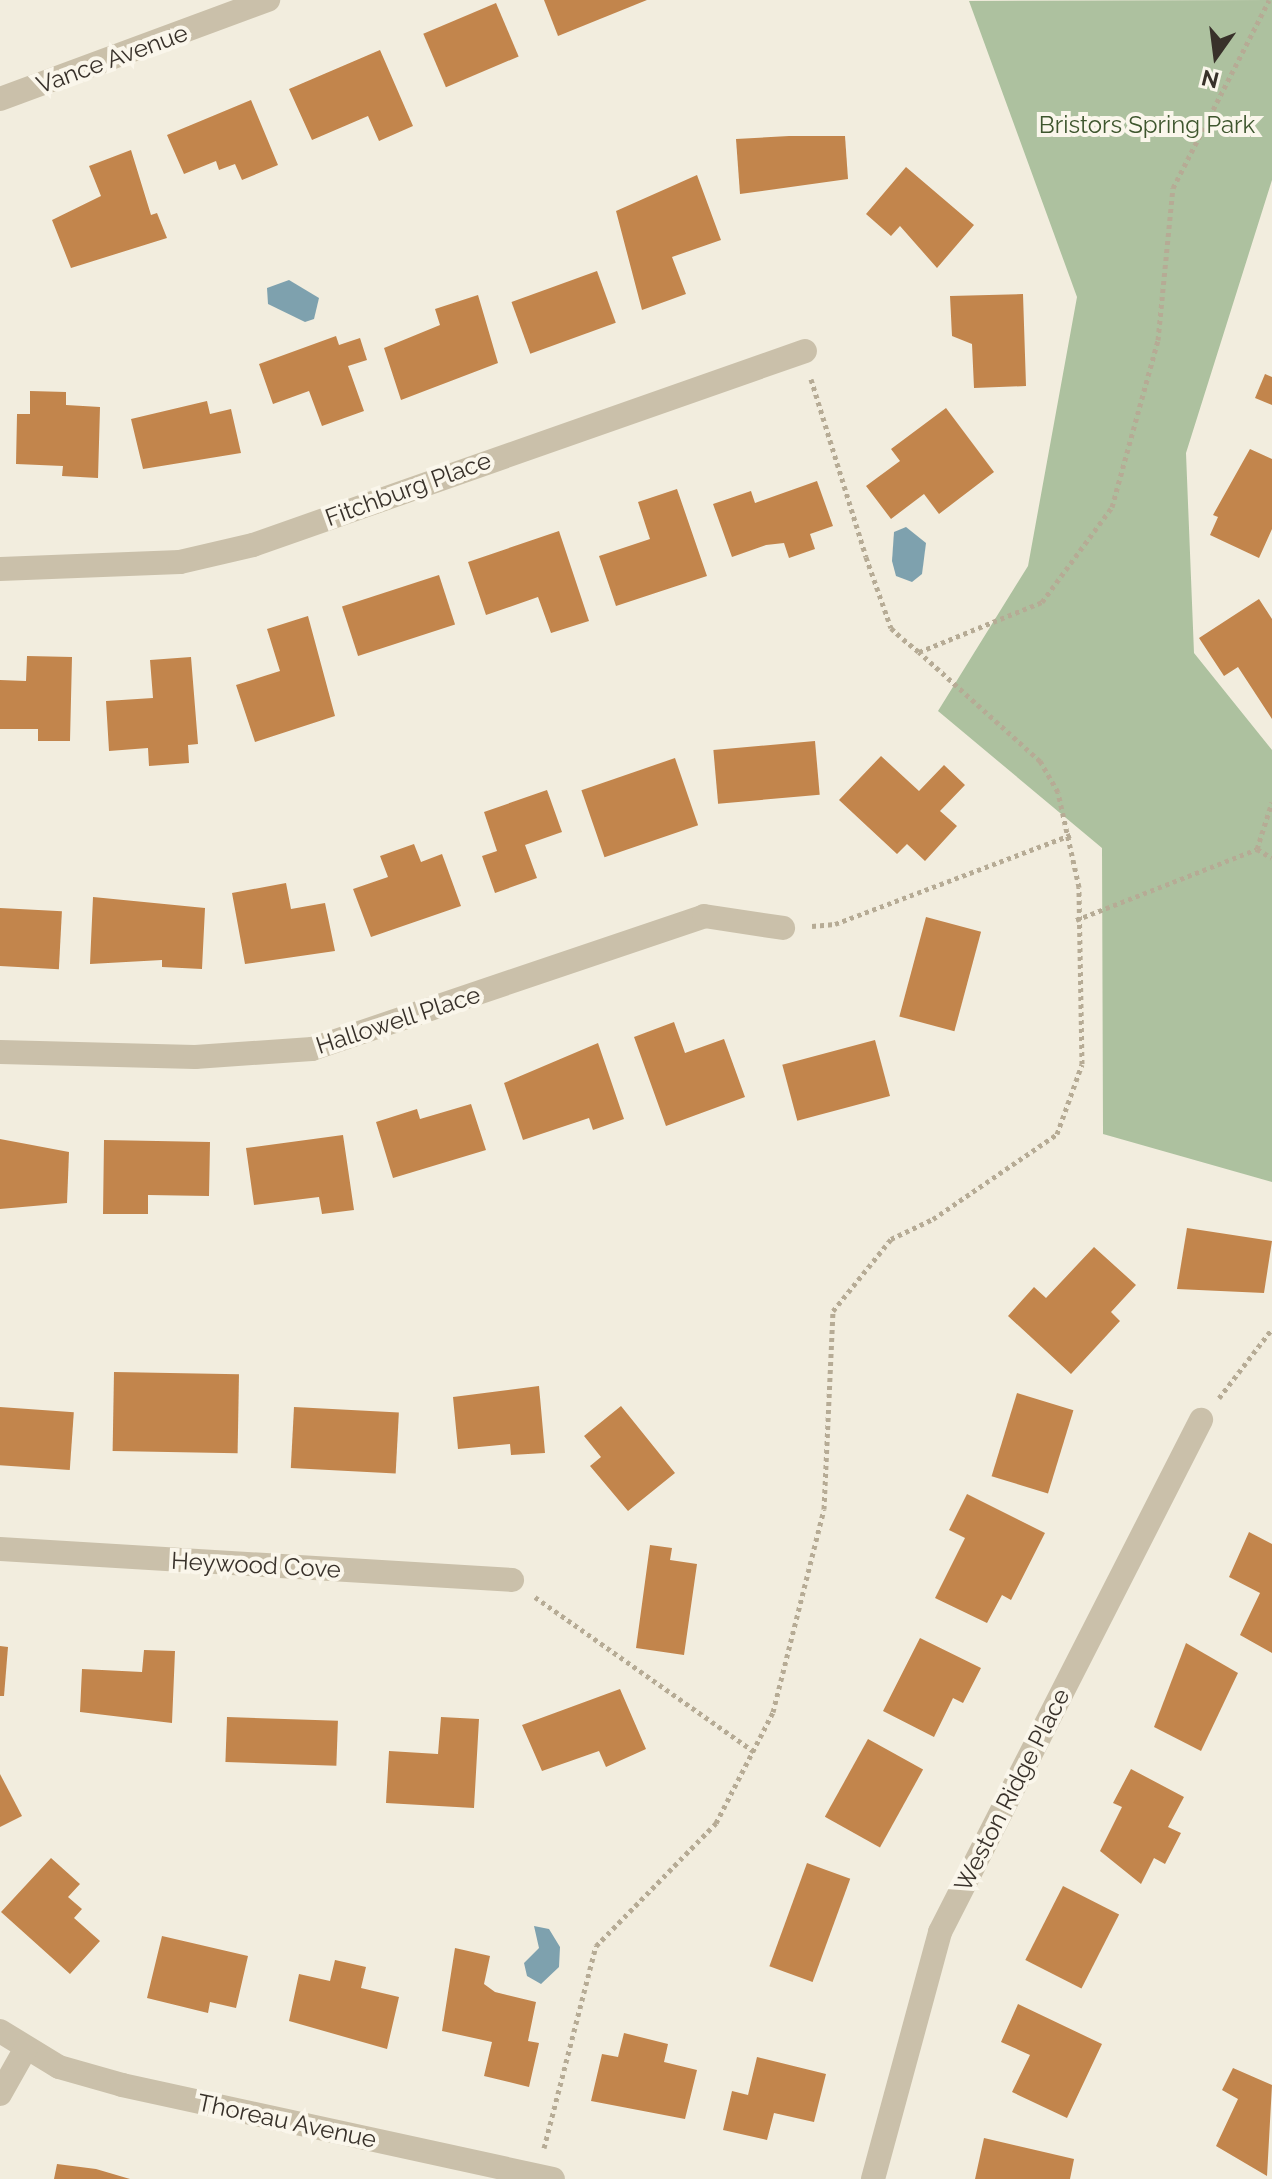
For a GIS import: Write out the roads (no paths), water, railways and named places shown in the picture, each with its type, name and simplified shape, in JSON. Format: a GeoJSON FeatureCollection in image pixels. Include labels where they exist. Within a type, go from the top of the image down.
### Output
{"type":"FeatureCollection","features":[{"type":"Feature","properties":{"kind":"street","name":"Vance Avenue"},"geometry":{"type":"LineString","coordinates":[[0,99],[268,0]]}},
{"type":"Feature","properties":{"kind":"street","name":"Fitchburg Place"},"geometry":{"type":"LineString","coordinates":[[0,569],[180,562],[253,545],[805,351]]}},
{"type":"Feature","properties":{"kind":"street","name":"Hallowell Place"},"geometry":{"type":"LineString","coordinates":[[0,1052],[195,1057],[312,1049],[704,916],[783,928]]}},
{"type":"Feature","properties":{"kind":"street","name":"Weston Ridge Place"},"geometry":{"type":"LineString","coordinates":[[873,2179],[940,1932],[1201,1420]]}},
{"type":"Feature","properties":{"kind":"street","name":"Heywood Cove"},"geometry":{"type":"LineString","coordinates":[[0,1549],[512,1580]]}},
{"type":"Feature","properties":{"kind":"street","name":"Thoreau Avenue"},"geometry":{"type":"LineString","coordinates":[[0,2031],[59,2067],[122,2085],[548,2178]]}},
{"type":"Feature","properties":{"kind":"street"},"geometry":{"type":"LineString","coordinates":[[0,2094],[26,2048]]}},
{"type":"Feature","properties":{"kind":"water"},"geometry":{"type":"Polygon","coordinates":[[[289,280],[319,298],[314,319],[305,322],[268,304],[267,288],[289,280]]]}},
{"type":"Feature","properties":{"kind":"water"},"geometry":{"type":"Polygon","coordinates":[[[906,527],[926,543],[922,574],[912,582],[896,576],[892,561],[894,532],[906,527]]]}},
{"type":"Feature","properties":{"kind":"water"},"geometry":{"type":"Polygon","coordinates":[[[534,1926],[549,1929],[560,1947],[559,1967],[541,1984],[527,1976],[524,1963],[539,1948],[534,1926]]]}},
{"type":"Feature","properties":{"kind":"park label","name":"Bristors Spring Park"},"geometry":{"type":"Point","coordinates":[1147,125]}}]}
